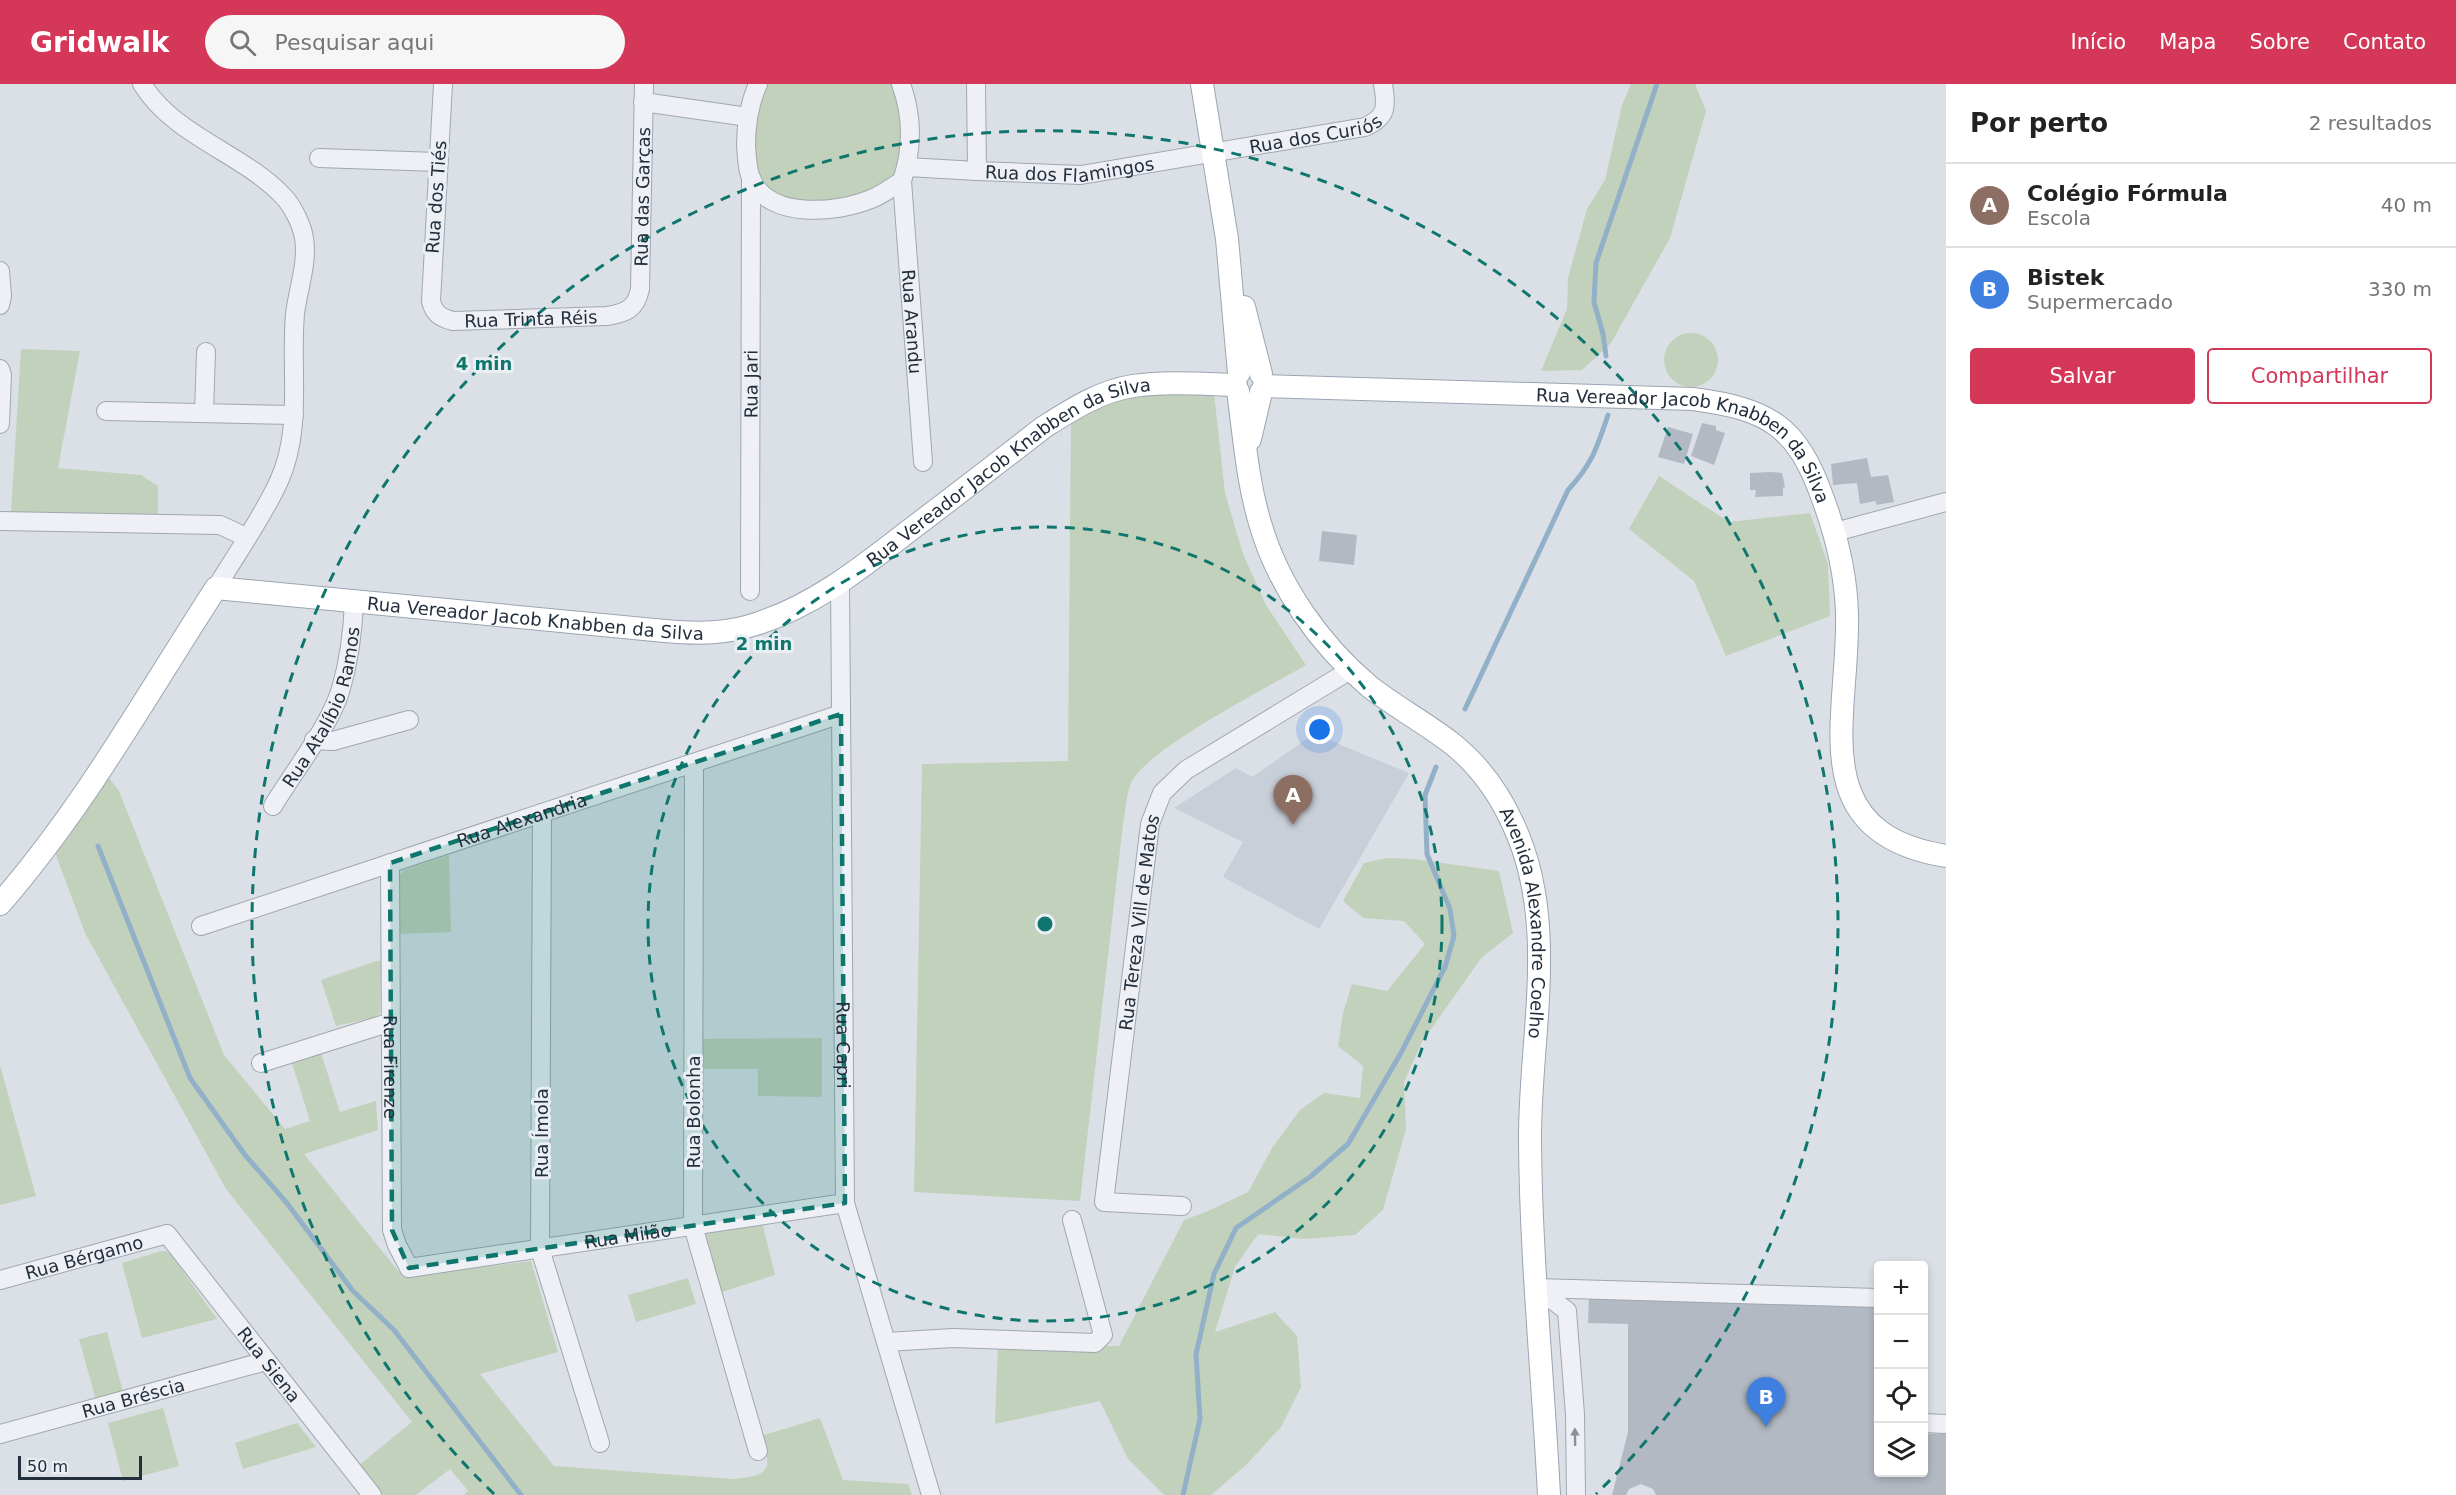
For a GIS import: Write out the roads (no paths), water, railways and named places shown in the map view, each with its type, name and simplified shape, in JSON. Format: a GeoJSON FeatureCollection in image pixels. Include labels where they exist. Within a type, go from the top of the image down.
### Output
{"type":"FeatureCollection","features":[{"type":"Feature","properties":{"kind":"main road","name":"Avenida Alexandre Coelho"},"geometry":{"type":"LineString","coordinates":[[1202,84],[1250,384],[1247,452],[1260,523],[1274,562],[1306,617],[1333,651],[1370,686],[1451,742],[1473,762],[1512,821],[1526,853],[1535,902],[1538,949],[1530,1141],[1549,1495]]}},
{"type":"Feature","properties":{"kind":"main road","name":"Rua Vereador Jacob Knabben da Silva"},"geometry":{"type":"LineString","coordinates":[[216,588],[705,634],[731,631],[760,623],[798,607],[840,583],[1044,427],[1074,407],[1101,395],[1131,386],[1162,383],[1250,384],[1693,399],[1749,409],[1778,424],[1796,443],[1819,487],[1841,557],[1848,639],[1840,725],[1844,772],[1851,795],[1865,816],[1882,833],[1902,845],[1926,853],[1946,856]]}},
{"type":"Feature","properties":{"kind":"main road"},"geometry":{"type":"LineString","coordinates":[[0,904],[56,837],[88,791],[216,588]]}},
{"type":"Feature","properties":{"kind":"street"},"geometry":{"type":"LineString","coordinates":[[142,84],[165,110],[268,182],[285,198],[304,236],[306,256],[294,331],[294,415],[286,459],[279,482],[216,588]]}},
{"type":"Feature","properties":{"kind":"street","name":"Rua dos Tiés"},"geometry":{"type":"LineString","coordinates":[[433,310],[430,286],[443,84]]}},
{"type":"Feature","properties":{"kind":"street","name":"Rua das Garças"},"geometry":{"type":"LineString","coordinates":[[631,309],[638,301],[640,289],[644,84]]}},
{"type":"Feature","properties":{"kind":"street","name":"Rua Jari"},"geometry":{"type":"LineString","coordinates":[[750,591],[751,178],[747,156],[748,117],[751,98],[758,84]]}},
{"type":"Feature","properties":{"kind":"street","name":"Rua Arandu"},"geometry":{"type":"LineString","coordinates":[[901,84],[910,121],[911,145],[904,174],[923,462]]}},
{"type":"Feature","properties":{"kind":"street","name":"Rua dos Flamingos"},"geometry":{"type":"LineString","coordinates":[[976,84],[977,171],[1081,175],[1213,154]]}},
{"type":"Feature","properties":{"kind":"street","name":"Rua dos Curiós"},"geometry":{"type":"LineString","coordinates":[[1213,154],[1365,127],[1377,121],[1384,113],[1386,99],[1383,84]]}},
{"type":"Feature","properties":{"kind":"street"},"geometry":{"type":"LineString","coordinates":[[643,102],[748,117]]}},
{"type":"Feature","properties":{"kind":"street"},"geometry":{"type":"LineString","coordinates":[[319,158],[438,162]]}},
{"type":"Feature","properties":{"kind":"street"},"geometry":{"type":"LineString","coordinates":[[751,178],[760,192],[772,200],[795,209],[822,210],[872,199],[904,174],[977,171]]}},
{"type":"Feature","properties":{"kind":"street"},"geometry":{"type":"LineString","coordinates":[[0,271],[2,296],[0,305]]}},
{"type":"Feature","properties":{"kind":"street","name":"Rua Trinta Réis"},"geometry":{"type":"LineString","coordinates":[[433,310],[441,318],[453,321],[608,316],[631,309]]}},
{"type":"Feature","properties":{"kind":"street"},"geometry":{"type":"LineString","coordinates":[[204,413],[206,352]]}},
{"type":"Feature","properties":{"kind":"street"},"geometry":{"type":"LineString","coordinates":[[0,369],[2,375],[0,424]]}},
{"type":"Feature","properties":{"kind":"street"},"geometry":{"type":"LineString","coordinates":[[106,411],[294,415]]}},
{"type":"Feature","properties":{"kind":"street"},"geometry":{"type":"LineString","coordinates":[[1835,532],[1946,502]]}},
{"type":"Feature","properties":{"kind":"street"},"geometry":{"type":"LineString","coordinates":[[0,521],[220,525],[246,537]]}},
{"type":"Feature","properties":{"kind":"street","name":"Rua Capri"},"geometry":{"type":"LineString","coordinates":[[840,583],[845,1203],[931,1495]]}},
{"type":"Feature","properties":{"kind":"street","name":"Rua Atalíbio Ramos"},"geometry":{"type":"LineString","coordinates":[[273,806],[324,726],[339,693],[351,642],[354,601]]}},
{"type":"Feature","properties":{"kind":"street","name":"Rua Tereza Vill de Matos"},"geometry":{"type":"LineString","coordinates":[[1182,1206],[1104,1202],[1150,824],[1162,794],[1186,770],[1352,669]]}},
{"type":"Feature","properties":{"kind":"street","name":"Rua Alexandria"},"geometry":{"type":"LineString","coordinates":[[201,926],[841,714]]}},
{"type":"Feature","properties":{"kind":"street"},"geometry":{"type":"LineString","coordinates":[[314,740],[333,741],[409,720]]}},
{"type":"Feature","properties":{"kind":"street","name":"Rua Bolonha"},"geometry":{"type":"LineString","coordinates":[[694,763],[693,1226],[758,1451]]}},
{"type":"Feature","properties":{"kind":"street","name":"Rua Ímola"},"geometry":{"type":"LineString","coordinates":[[542,813],[540,1249],[600,1443]]}},
{"type":"Feature","properties":{"kind":"street","name":"Rua Firenze"},"geometry":{"type":"LineString","coordinates":[[390,863],[392,1230],[409,1268]]}},
{"type":"Feature","properties":{"kind":"street"},"geometry":{"type":"LineString","coordinates":[[261,1063],[391,1022]]}},
{"type":"Feature","properties":{"kind":"street","name":"Rua Milão"},"geometry":{"type":"LineString","coordinates":[[409,1268],[845,1203]]}},
{"type":"Feature","properties":{"kind":"street"},"geometry":{"type":"LineString","coordinates":[[886,1342],[953,1338],[1095,1343],[1103,1335],[1072,1220]]}},
{"type":"Feature","properties":{"kind":"street","name":"Rua Bérgamo"},"geometry":{"type":"LineString","coordinates":[[0,1280],[167,1234]]}},
{"type":"Feature","properties":{"kind":"street","name":"Rua Siena"},"geometry":{"type":"LineString","coordinates":[[167,1234],[266,1361],[364,1494]]}},
{"type":"Feature","properties":{"kind":"street"},"geometry":{"type":"LineString","coordinates":[[1537,1288],[1874,1298]]}},
{"type":"Feature","properties":{"kind":"street"},"geometry":{"type":"LineString","coordinates":[[1537,1288],[1567,1311],[1575,1414],[1576,1495]]}},
{"type":"Feature","properties":{"kind":"street","name":"Rua Bréscia"},"geometry":{"type":"LineString","coordinates":[[0,1434],[266,1361]]}},
{"type":"Feature","properties":{"kind":"street"},"geometry":{"type":"LineString","coordinates":[[1928,1423],[1946,1424]]}},
{"type":"Feature","properties":{"kind":"waterway"},"geometry":{"type":"LineString","coordinates":[[1606,356],[1603,334],[1594,302],[1596,263],[1657,84]]}},
{"type":"Feature","properties":{"kind":"waterway"},"geometry":{"type":"LineString","coordinates":[[1465,709],[1568,490],[1593,455],[1608,415]]}},
{"type":"Feature","properties":{"kind":"waterway"},"geometry":{"type":"LineString","coordinates":[[1183,1495],[1200,1419],[1196,1354],[1214,1274],[1236,1228],[1310,1177],[1348,1144],[1402,1051],[1445,967],[1454,936],[1450,909],[1427,854],[1425,795],[1436,767]]}},
{"type":"Feature","properties":{"kind":"waterway"},"geometry":{"type":"LineString","coordinates":[[98,846],[190,1078],[245,1155],[286,1202],[353,1291],[394,1330],[521,1495]]}},
{"type":"Feature","properties":{"kind":"place","name":"Colégio Fórmula"},"geometry":{"type":"Point","coordinates":[1293,825]}},
{"type":"Feature","properties":{"kind":"place","name":"Bistek"},"geometry":{"type":"Point","coordinates":[1766,1427]}}]}
